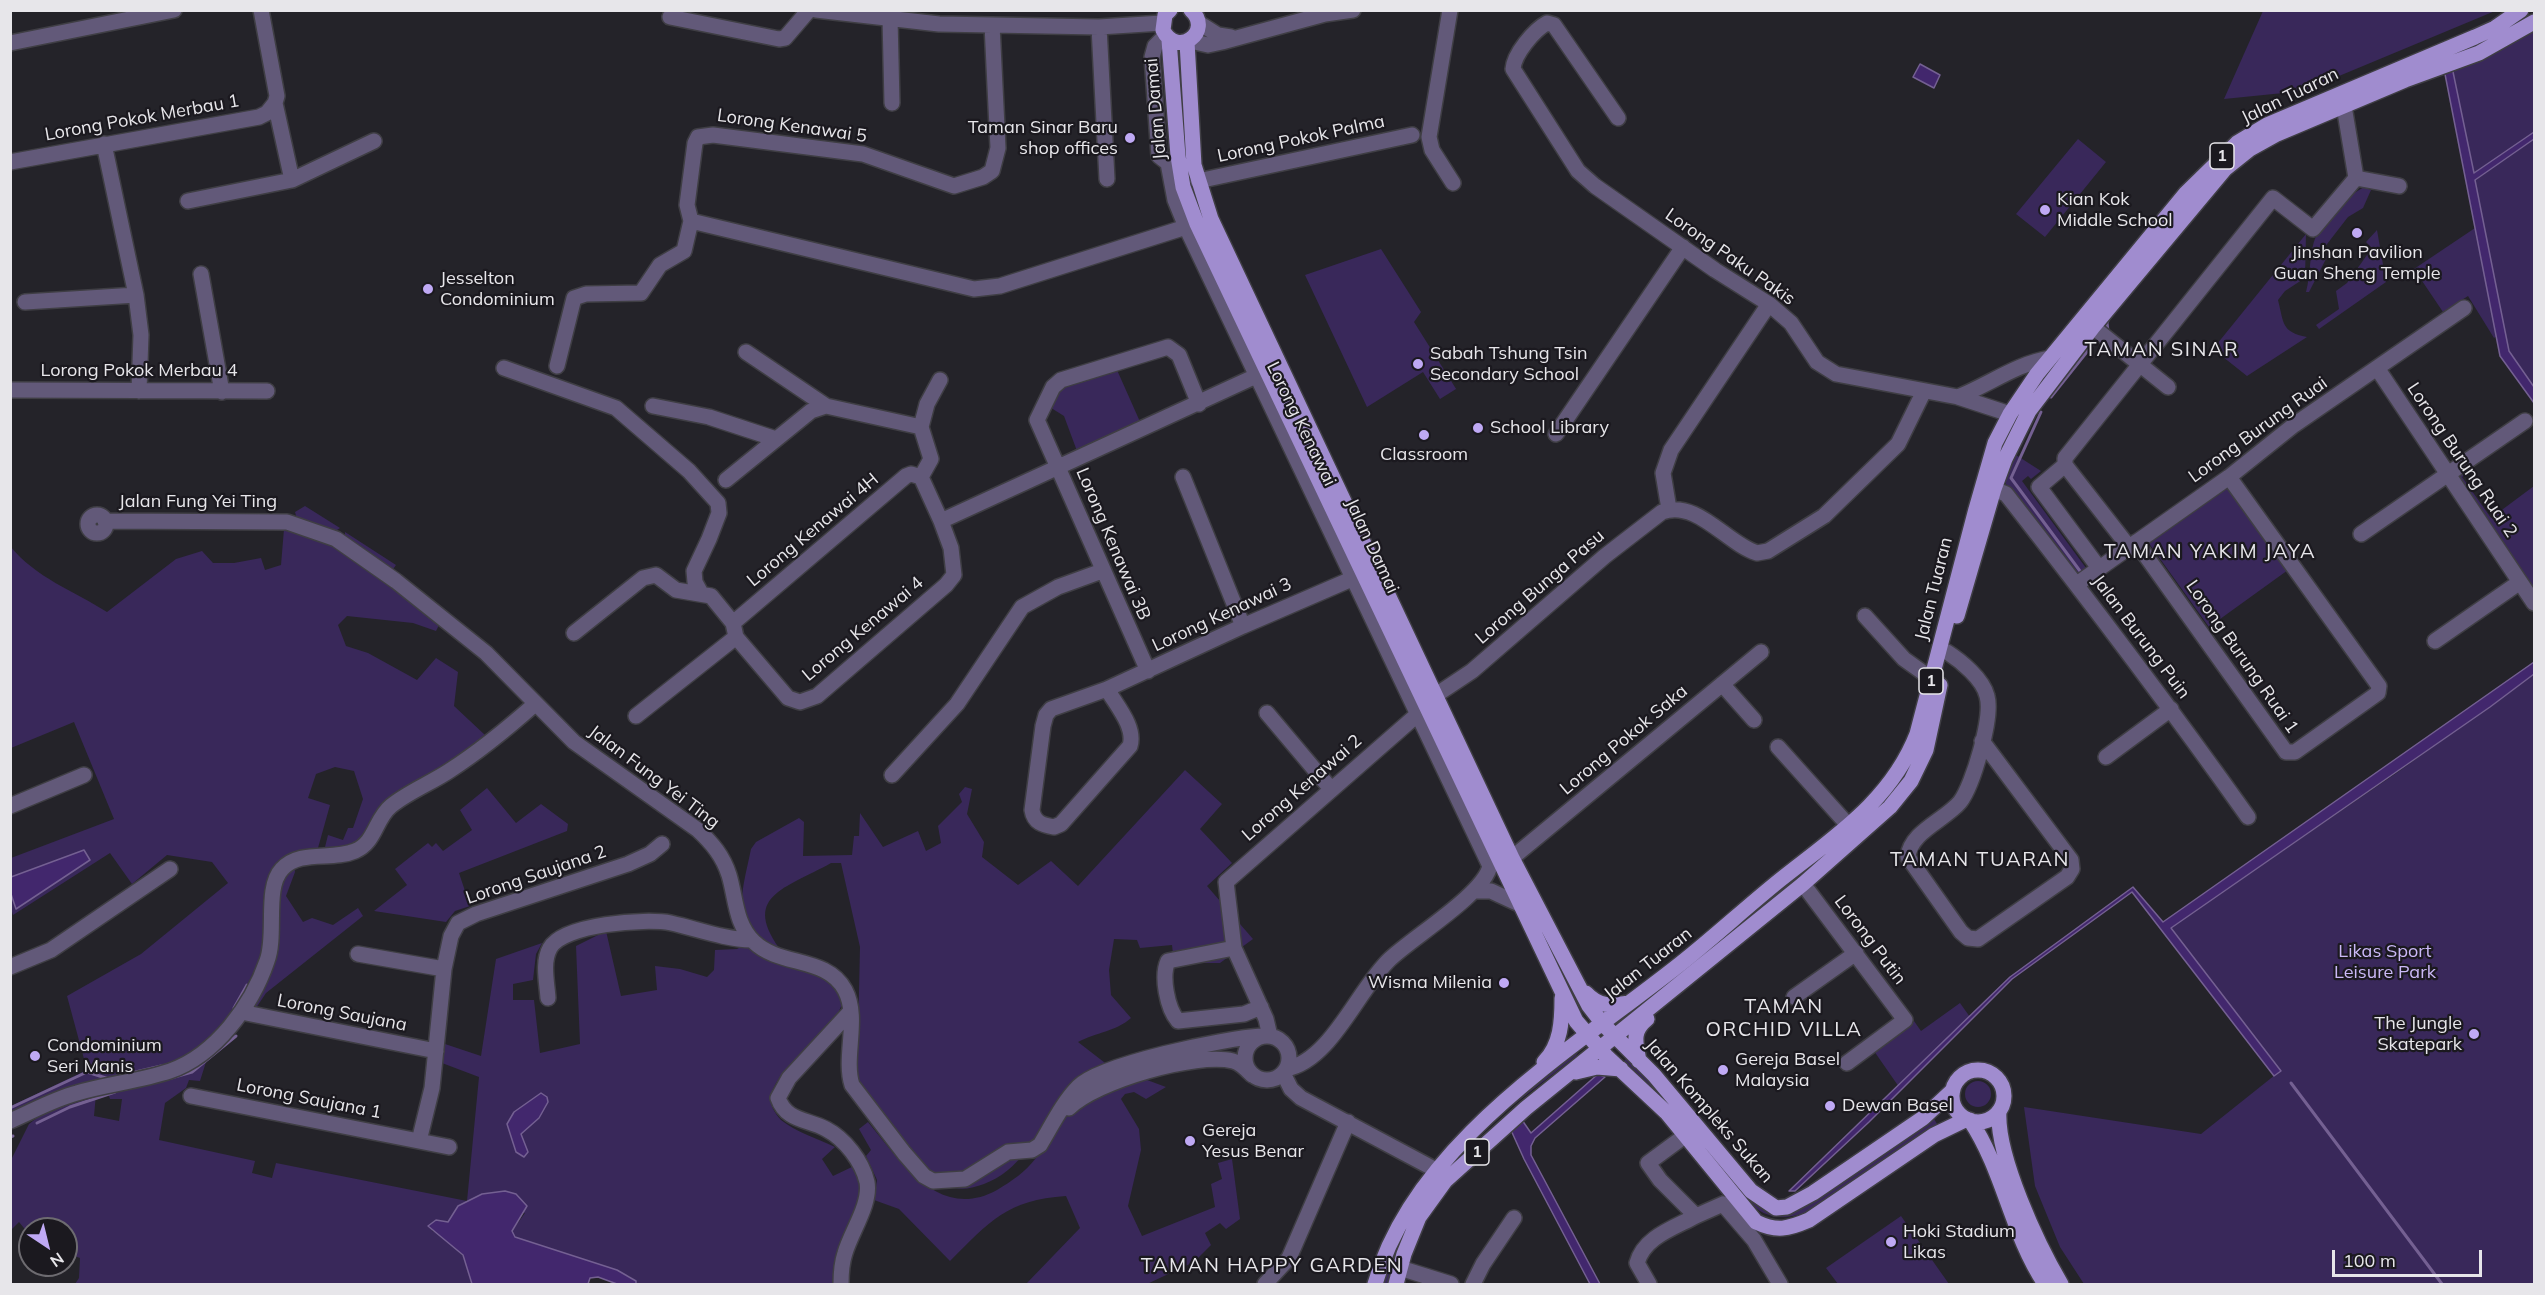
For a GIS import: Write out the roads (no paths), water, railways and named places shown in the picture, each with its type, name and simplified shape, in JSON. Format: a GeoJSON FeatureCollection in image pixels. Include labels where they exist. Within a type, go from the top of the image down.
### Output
{"type":"FeatureCollection","features":[{"type":"Feature","properties":{"kind":"main road","name":"Jalan Tuaran"},"geometry":{"type":"LineString","coordinates":[[1375,1284],[1392,1237],[1436,1170],[1468,1136],[1515,1093],[1864,813],[1895,779],[1908,756],[1932,679],[1995,443],[2010,414],[2050,358],[2186,193],[2237,143],[2291,113],[2495,28],[2521,10]]}},
{"type":"Feature","properties":{"kind":"main road"},"geometry":{"type":"LineString","coordinates":[[1167,28],[1178,44],[1189,42],[1198,30],[1195,17]]}},
{"type":"Feature","properties":{"kind":"main road","name":"Jalan Tuaran"},"geometry":{"type":"LineString","coordinates":[[1396,1284],[1419,1217],[1445,1181],[1526,1108],[1803,884],[1890,807],[1911,781],[1926,750],[1947,652],[1994,489],[2005,459],[2029,411],[2093,327],[2225,170],[2250,149],[2277,134],[2414,76],[2479,53],[2535,22]]}},
{"type":"Feature","properties":{"kind":"main road","name":"Jalan Damai"},"geometry":{"type":"LineString","coordinates":[[1167,28],[1173,159],[1197,224],[1561,991],[1576,1021],[1599,1049]]}},
{"type":"Feature","properties":{"kind":"main road","name":"Jalan Damai"},"geometry":{"type":"LineString","coordinates":[[1189,42],[1194,165],[1215,229],[1512,858],[1589,1006],[1615,1037]]}},
{"type":"Feature","properties":{"kind":"main road"},"geometry":{"type":"LineString","coordinates":[[2010,414],[2019,408],[2053,367],[2073,352]]}},
{"type":"Feature","properties":{"kind":"main road"},"geometry":{"type":"LineString","coordinates":[[1640,1061],[1635,1037],[1636,1030],[1676,994],[1686,979]]}},
{"type":"Feature","properties":{"kind":"main road"},"geometry":{"type":"LineString","coordinates":[[1578,984],[1594,1002],[1606,1006],[1629,1003]]}},
{"type":"Feature","properties":{"kind":"main road"},"geometry":{"type":"LineString","coordinates":[[1515,1093],[1550,1057],[1563,1027],[1561,991]]}},
{"type":"Feature","properties":{"kind":"main road","name":"Jalan Kompleks Sukan"},"geometry":{"type":"LineString","coordinates":[[1615,1037],[1640,1061],[1751,1191],[1776,1208],[1787,1208],[1807,1197],[1923,1118],[1953,1090]]}},
{"type":"Feature","properties":{"kind":"main road","name":"Jalan Kompleks Sukan"},"geometry":{"type":"LineString","coordinates":[[1599,1049],[1667,1113],[1756,1222],[1772,1230],[1788,1229],[1809,1220],[1934,1135],[1969,1120]]}},
{"type":"Feature","properties":{"kind":"main road"},"geometry":{"type":"LineString","coordinates":[[1563,1080],[1585,1068],[1621,1069]]}},
{"type":"Feature","properties":{"kind":"main road"},"geometry":{"type":"LineString","coordinates":[[1969,1120],[1989,1119],[1999,1111],[2003,1104],[2003,1089],[1995,1076],[1987,1071],[1978,1070],[1962,1076],[1953,1090],[1955,1107],[1969,1120],[1989,1152],[2025,1250],[2044,1284]]}},
{"type":"Feature","properties":{"kind":"main road"},"geometry":{"type":"LineString","coordinates":[[1999,1111],[2003,1143],[2024,1210],[2039,1246],[2061,1284]]}},
{"type":"Feature","properties":{"kind":"main road"},"geometry":{"type":"LineString","coordinates":[[1419,1217],[1434,1185],[1436,1170]]}},
{"type":"Feature","properties":{"kind":"street"},"geometry":{"type":"LineString","coordinates":[[10,43],[174,10]]}},
{"type":"Feature","properties":{"kind":"street"},"geometry":{"type":"LineString","coordinates":[[261,10],[277,96],[275,103],[292,180]]}},
{"type":"Feature","properties":{"kind":"street"},"geometry":{"type":"LineString","coordinates":[[670,16],[779,39],[785,38],[809,10]]}},
{"type":"Feature","properties":{"kind":"street"},"geometry":{"type":"LineString","coordinates":[[816,10],[939,24],[1167,28]]}},
{"type":"Feature","properties":{"kind":"street"},"geometry":{"type":"LineString","coordinates":[[1189,42],[1208,45],[1325,12],[1353,10]]}},
{"type":"Feature","properties":{"kind":"street"},"geometry":{"type":"LineString","coordinates":[[1450,10],[1429,137],[1432,150],[1453,183]]}},
{"type":"Feature","properties":{"kind":"street"},"geometry":{"type":"LineString","coordinates":[[1195,17],[1218,35],[1233,37]]}},
{"type":"Feature","properties":{"kind":"street"},"geometry":{"type":"LineString","coordinates":[[890,18],[892,103]]}},
{"type":"Feature","properties":{"kind":"street","name":"Lorong Paku Pakis"},"geometry":{"type":"LineString","coordinates":[[1618,118],[1554,25],[1547,23],[1540,27],[1514,61],[1514,69],[1578,171],[1620,204],[1768,304],[1791,323],[1817,362],[1836,374],[1958,397],[2010,414]]}},
{"type":"Feature","properties":{"kind":"street","name":"Lorong Kenawai 5"},"geometry":{"type":"LineString","coordinates":[[557,366],[574,298],[586,294],[641,293],[660,265],[684,251],[691,221],[687,205],[694,143],[705,134],[863,154],[954,186],[983,177],[992,171],[998,148],[992,25]]}},
{"type":"Feature","properties":{"kind":"street"},"geometry":{"type":"LineString","coordinates":[[1099,27],[1107,179]]}},
{"type":"Feature","properties":{"kind":"street","name":"Lorong Pokok Merbau 1"},"geometry":{"type":"LineString","coordinates":[[10,162],[259,117],[267,113],[275,103]]}},
{"type":"Feature","properties":{"kind":"street"},"geometry":{"type":"LineString","coordinates":[[2133,544],[2065,465],[2065,458],[2141,366],[2273,198],[2313,229],[2356,178],[2344,106]]}},
{"type":"Feature","properties":{"kind":"street","name":"Lorong Pokok Palma"},"geometry":{"type":"LineString","coordinates":[[1198,181],[1412,135]]}},
{"type":"Feature","properties":{"kind":"street"},"geometry":{"type":"LineString","coordinates":[[188,201],[292,180],[374,141]]}},
{"type":"Feature","properties":{"kind":"street"},"geometry":{"type":"LineString","coordinates":[[104,144],[136,294],[141,335],[138,391]]}},
{"type":"Feature","properties":{"kind":"street","name":"Lorong Kenawai"},"geometry":{"type":"LineString","coordinates":[[1173,159],[1173,192],[1186,228],[1490,866],[1475,891]]}},
{"type":"Feature","properties":{"kind":"street"},"geometry":{"type":"LineString","coordinates":[[2356,178],[2399,186]]}},
{"type":"Feature","properties":{"kind":"street"},"geometry":{"type":"LineString","coordinates":[[691,221],[974,289],[1000,286],[1186,228]]}},
{"type":"Feature","properties":{"kind":"street"},"geometry":{"type":"LineString","coordinates":[[1556,434],[1683,247]]}},
{"type":"Feature","properties":{"kind":"street"},"geometry":{"type":"LineString","coordinates":[[201,274],[222,392]]}},
{"type":"Feature","properties":{"kind":"street"},"geometry":{"type":"LineString","coordinates":[[25,302],[136,294]]}},
{"type":"Feature","properties":{"kind":"street"},"geometry":{"type":"LineString","coordinates":[[1768,304],[1671,450],[1663,473],[1670,509],[1689,512],[1751,551],[1768,551],[1824,516],[1898,444],[1924,391]]}},
{"type":"Feature","properties":{"kind":"street","name":"Lorong Burung Ruai"},"geometry":{"type":"LineString","coordinates":[[2077,584],[2229,477],[2294,425],[2464,308]]}},
{"type":"Feature","properties":{"kind":"street"},"geometry":{"type":"LineString","coordinates":[[2093,327],[2168,387]]}},
{"type":"Feature","properties":{"kind":"street","name":"Lorong Kenawai 3B"},"geometry":{"type":"LineString","coordinates":[[1148,671],[1037,420],[1053,387],[1061,380],[1168,347],[1179,355],[1199,404]]}},
{"type":"Feature","properties":{"kind":"street"},"geometry":{"type":"LineString","coordinates":[[746,352],[826,406],[921,427]]}},
{"type":"Feature","properties":{"kind":"street"},"geometry":{"type":"LineString","coordinates":[[1958,397],[1978,390],[1995,378],[2029,362],[2050,358]]}},
{"type":"Feature","properties":{"kind":"street"},"geometry":{"type":"LineString","coordinates":[[504,368],[616,408],[689,471],[718,503],[716,522],[694,571],[695,582],[701,593]]}},
{"type":"Feature","properties":{"kind":"street","name":"Lorong Burung Ruai 2"},"geometry":{"type":"LineString","coordinates":[[2377,368],[2534,600]]}},
{"type":"Feature","properties":{"kind":"street"},"geometry":{"type":"LineString","coordinates":[[941,521],[1256,376]]}},
{"type":"Feature","properties":{"kind":"street"},"geometry":{"type":"LineString","coordinates":[[1993,408],[1983,396],[1995,378]]}},
{"type":"Feature","properties":{"kind":"street"},"geometry":{"type":"LineString","coordinates":[[921,477],[930,454],[921,427],[927,404],[940,380]]}},
{"type":"Feature","properties":{"kind":"street","name":"Lorong Pokok Merbau 4"},"geometry":{"type":"LineString","coordinates":[[10,390],[267,391]]}},
{"type":"Feature","properties":{"kind":"street"},"geometry":{"type":"LineString","coordinates":[[653,406],[709,417],[776,439]]}},
{"type":"Feature","properties":{"kind":"street"},"geometry":{"type":"LineString","coordinates":[[726,480],[811,411],[826,406]]}},
{"type":"Feature","properties":{"kind":"street"},"geometry":{"type":"LineString","coordinates":[[2361,534],[2524,421]]}},
{"type":"Feature","properties":{"kind":"street"},"geometry":{"type":"LineString","coordinates":[[2065,465],[2039,487],[2099,568]]}},
{"type":"Feature","properties":{"kind":"street","name":"Lorong Kenawai 4H"},"geometry":{"type":"LineString","coordinates":[[636,716],[906,476],[911,474],[921,477]]}},
{"type":"Feature","properties":{"kind":"street","name":"Lorong Kenawai 4"},"geometry":{"type":"LineString","coordinates":[[574,633],[650,574],[656,575],[676,590],[711,596],[734,630],[788,698],[800,702],[817,696],[946,585],[954,575],[951,548],[921,477]]}},
{"type":"Feature","properties":{"kind":"street"},"geometry":{"type":"LineString","coordinates":[[1183,477],[1243,626]]}},
{"type":"Feature","properties":{"kind":"street","name":"Lorong Burung Ruai 1"},"geometry":{"type":"LineString","coordinates":[[2133,544],[2286,752],[2295,752],[2378,693],[2379,686],[2229,477]]}},
{"type":"Feature","properties":{"kind":"street","name":"Jalan Burung Puin"},"geometry":{"type":"LineString","coordinates":[[1994,489],[2006,494],[2077,584],[2171,709],[2248,817]]}},
{"type":"Feature","properties":{"kind":"street","name":"Lorong Bunga Pasu"},"geometry":{"type":"LineString","coordinates":[[1437,696],[1472,671],[1648,521],[1670,509]]}},
{"type":"Feature","properties":{"kind":"street","name":"Jalan Fung Yei Ting"},"geometry":{"type":"LineString","coordinates":[[105,521],[264,521],[287,522],[309,528],[336,539],[396,581],[486,652],[574,742],[709,840],[720,855],[729,874],[738,916],[752,940],[764,951],[777,957],[829,972],[844,987],[852,1031],[849,1077],[852,1085],[904,1153],[924,1176],[933,1181],[965,1179],[1008,1152],[1032,1150],[1040,1145],[1055,1123],[1074,1104],[1104,1079],[1206,1045],[1266,1036]]}},
{"type":"Feature","properties":{"kind":"street"},"geometry":{"type":"LineString","coordinates":[[892,775],[957,704],[1023,607],[1058,587],[1102,571]]}},
{"type":"Feature","properties":{"kind":"street","name":"Lorong Kenawai 3"},"geometry":{"type":"LineString","coordinates":[[1107,689],[1129,726],[1133,738],[1130,746],[1061,824],[1054,828],[1039,823],[1033,818],[1032,810],[1046,715],[1062,704],[1107,689],[1354,578]]}},
{"type":"Feature","properties":{"kind":"street"},"geometry":{"type":"LineString","coordinates":[[2435,641],[2520,582]]}},
{"type":"Feature","properties":{"kind":"street"},"geometry":{"type":"LineString","coordinates":[[1865,616],[1904,659],[1932,679]]}},
{"type":"Feature","properties":{"kind":"street","name":"Lorong Pokok Saka"},"geometry":{"type":"LineString","coordinates":[[1512,858],[1761,652]]}},
{"type":"Feature","properties":{"kind":"street"},"geometry":{"type":"LineString","coordinates":[[1947,652],[1970,670],[1988,696],[1982,741],[1961,800],[1947,815],[1916,838],[1909,846],[1908,856],[1961,932],[1968,938],[1978,939],[2067,877],[2072,869],[2071,860],[1982,741]]}},
{"type":"Feature","properties":{"kind":"street"},"geometry":{"type":"LineString","coordinates":[[1722,684],[1754,720]]}},
{"type":"Feature","properties":{"kind":"street"},"geometry":{"type":"LineString","coordinates":[[10,1121],[34,1108],[77,1093],[170,1071],[200,1056],[241,1011],[268,961],[274,936],[272,892],[276,876],[283,867],[299,858],[355,852],[372,838],[388,807],[492,742],[535,704]]}},
{"type":"Feature","properties":{"kind":"street"},"geometry":{"type":"LineString","coordinates":[[2106,757],[2171,709]]}},
{"type":"Feature","properties":{"kind":"street"},"geometry":{"type":"LineString","coordinates":[[1267,713],[1331,789]]}},
{"type":"Feature","properties":{"kind":"street","name":"Lorong Kenawai 2"},"geometry":{"type":"LineString","coordinates":[[1234,948],[1226,898],[1226,882],[1230,876],[1418,714]]}},
{"type":"Feature","properties":{"kind":"street"},"geometry":{"type":"LineString","coordinates":[[1778,747],[1848,825]]}},
{"type":"Feature","properties":{"kind":"street"},"geometry":{"type":"LineString","coordinates":[[10,806],[84,775]]}},
{"type":"Feature","properties":{"kind":"street","name":"Lorong Saujana 2"},"geometry":{"type":"LineString","coordinates":[[419,1141],[432,1088],[444,969],[451,936],[458,923],[476,914],[628,864],[650,854],[663,843]]}},
{"type":"Feature","properties":{"kind":"street"},"geometry":{"type":"LineString","coordinates":[[10,967],[51,950],[170,869]]}},
{"type":"Feature","properties":{"kind":"street","name":"Lorong Putin"},"geometry":{"type":"LineString","coordinates":[[1803,884],[1905,1020],[1846,1063]]}},
{"type":"Feature","properties":{"kind":"street"},"geometry":{"type":"LineString","coordinates":[[1436,1170],[1301,1098],[1291,1089],[1284,1071],[1288,1063],[1287,1048],[1277,1038],[1266,1036],[1250,1043],[1244,1056],[1247,1070],[1264,1080],[1284,1071],[1300,1067],[1318,1053],[1367,985],[1390,959],[1475,891],[1491,891],[1519,904]]}},
{"type":"Feature","properties":{"kind":"street"},"geometry":{"type":"LineString","coordinates":[[548,998],[546,960],[550,947],[559,939],[582,930],[633,920],[671,923],[715,935],[752,940]]}},
{"type":"Feature","properties":{"kind":"street"},"geometry":{"type":"LineString","coordinates":[[1261,1007],[1244,1014],[1178,1021],[1172,1014],[1164,970],[1168,961],[1234,948],[1261,1007],[1266,1036]]}},
{"type":"Feature","properties":{"kind":"street"},"geometry":{"type":"LineString","coordinates":[[1794,997],[1856,953]]}},
{"type":"Feature","properties":{"kind":"street"},"geometry":{"type":"LineString","coordinates":[[358,954],[444,969]]}},
{"type":"Feature","properties":{"kind":"street","name":"Lorong Saujana"},"geometry":{"type":"LineString","coordinates":[[241,1011],[436,1051]]}},
{"type":"Feature","properties":{"kind":"street"},"geometry":{"type":"LineString","coordinates":[[841,1284],[845,1253],[864,1204],[867,1184],[854,1155],[839,1138],[826,1129],[792,1117],[782,1108],[778,1098],[789,1078],[849,1013]]}},
{"type":"Feature","properties":{"kind":"street","name":"Jalan Fung Yei Ting"},"geometry":{"type":"LineString","coordinates":[[1104,1079],[1219,1059],[1235,1061],[1252,1075]]}},
{"type":"Feature","properties":{"kind":"street","name":"Lorong Saujana 1"},"geometry":{"type":"LineString","coordinates":[[191,1096],[449,1147]]}},
{"type":"Feature","properties":{"kind":"street"},"geometry":{"type":"LineString","coordinates":[[1265,1284],[1289,1258],[1348,1122]]}},
{"type":"Feature","properties":{"kind":"street"},"geometry":{"type":"LineString","coordinates":[[1686,1135],[1648,1163],[1660,1180],[1696,1216]]}},
{"type":"Feature","properties":{"kind":"street"},"geometry":{"type":"LineString","coordinates":[[1648,1284],[1637,1263],[1639,1253],[1651,1240],[1722,1204],[1754,1240],[1780,1284]]}},
{"type":"Feature","properties":{"kind":"street"},"geometry":{"type":"LineString","coordinates":[[1473,1284],[1483,1264],[1514,1218]]}},
{"type":"Feature","properties":{"kind":"street"},"geometry":{"type":"LineString","coordinates":[[1400,1268],[1451,1284]]}},
{"type":"Feature","properties":{"kind":"waterway"},"geometry":{"type":"LineString","coordinates":[[2108,331],[2109,318]]}},
{"type":"Feature","properties":{"kind":"waterway"},"geometry":{"type":"LineString","coordinates":[[2051,397],[2094,343]]}},
{"type":"Feature","properties":{"kind":"waterway"},"geometry":{"type":"LineString","coordinates":[[2041,412],[2011,478],[2080,571]]}},
{"type":"Feature","properties":{"kind":"waterway"},"geometry":{"type":"LineString","coordinates":[[234,1008],[247,985]]}},
{"type":"Feature","properties":{"kind":"waterway"},"geometry":{"type":"LineString","coordinates":[[171,1078],[192,1072],[236,1036]]}},
{"type":"Feature","properties":{"kind":"waterway"},"geometry":{"type":"LineString","coordinates":[[127,1074],[161,1066]]}},
{"type":"Feature","properties":{"kind":"waterway"},"geometry":{"type":"LineString","coordinates":[[10,1108],[87,1072],[109,1079]]}},
{"type":"Feature","properties":{"kind":"waterway"},"geometry":{"type":"LineString","coordinates":[[2291,1083],[2442,1284]]}},
{"type":"Feature","properties":{"kind":"waterway"},"geometry":{"type":"LineString","coordinates":[[37,1123],[70,1107],[115,1092]]}},
{"type":"Feature","properties":{"kind":"place","name":"Taman Sinar Baru shop offices"},"geometry":{"type":"Point","coordinates":[1130,138]}},
{"type":"Feature","properties":{"kind":"place","name":"Kian Kok Middle School"},"geometry":{"type":"Point","coordinates":[2045,210]}},
{"type":"Feature","properties":{"kind":"place","name":"Jinshan Pavilion Guan Sheng Temple"},"geometry":{"type":"Point","coordinates":[2357,233]}},
{"type":"Feature","properties":{"kind":"place","name":"Jesselton Condominium"},"geometry":{"type":"Point","coordinates":[428,289]}},
{"type":"Feature","properties":{"kind":"place","name":"Sabah Tshung Tsin Secondary School"},"geometry":{"type":"Point","coordinates":[1418,364]}},
{"type":"Feature","properties":{"kind":"place","name":"School Library"},"geometry":{"type":"Point","coordinates":[1478,428]}},
{"type":"Feature","properties":{"kind":"place","name":"Classroom"},"geometry":{"type":"Point","coordinates":[1424,435]}},
{"type":"Feature","properties":{"kind":"place","name":"Wisma Milenia"},"geometry":{"type":"Point","coordinates":[1504,983]}},
{"type":"Feature","properties":{"kind":"place","name":"The Jungle Skatepark"},"geometry":{"type":"Point","coordinates":[2474,1034]}},
{"type":"Feature","properties":{"kind":"place","name":"Condominium Seri Manis"},"geometry":{"type":"Point","coordinates":[35,1056]}},
{"type":"Feature","properties":{"kind":"place","name":"Gereja Basel Malaysia"},"geometry":{"type":"Point","coordinates":[1723,1070]}},
{"type":"Feature","properties":{"kind":"place","name":"Dewan Basel"},"geometry":{"type":"Point","coordinates":[1830,1106]}},
{"type":"Feature","properties":{"kind":"place","name":"Gereja Yesus Benar"},"geometry":{"type":"Point","coordinates":[1190,1141]}},
{"type":"Feature","properties":{"kind":"place","name":"Hoki Stadium Likas"},"geometry":{"type":"Point","coordinates":[1891,1242]}},
{"type":"Feature","properties":{"kind":"district","name":"TAMAN SINAR"},"geometry":{"type":"Point","coordinates":[2162,350]}},
{"type":"Feature","properties":{"kind":"district","name":"TAMAN YAKIM JAYA"},"geometry":{"type":"Point","coordinates":[2210,552]}},
{"type":"Feature","properties":{"kind":"district","name":"TAMAN TUARAN"},"geometry":{"type":"Point","coordinates":[1980,860]}},
{"type":"Feature","properties":{"kind":"district","name":"TAMAN ORCHID VILLA"},"geometry":{"type":"Point","coordinates":[1784,1018]}},
{"type":"Feature","properties":{"kind":"district","name":"TAMAN HAPPY GARDEN"},"geometry":{"type":"Point","coordinates":[1272,1266]}},
{"type":"Feature","properties":{"kind":"park label","name":"Likas Sport Leisure Park"},"geometry":{"type":"Point","coordinates":[2385,962]}}]}
